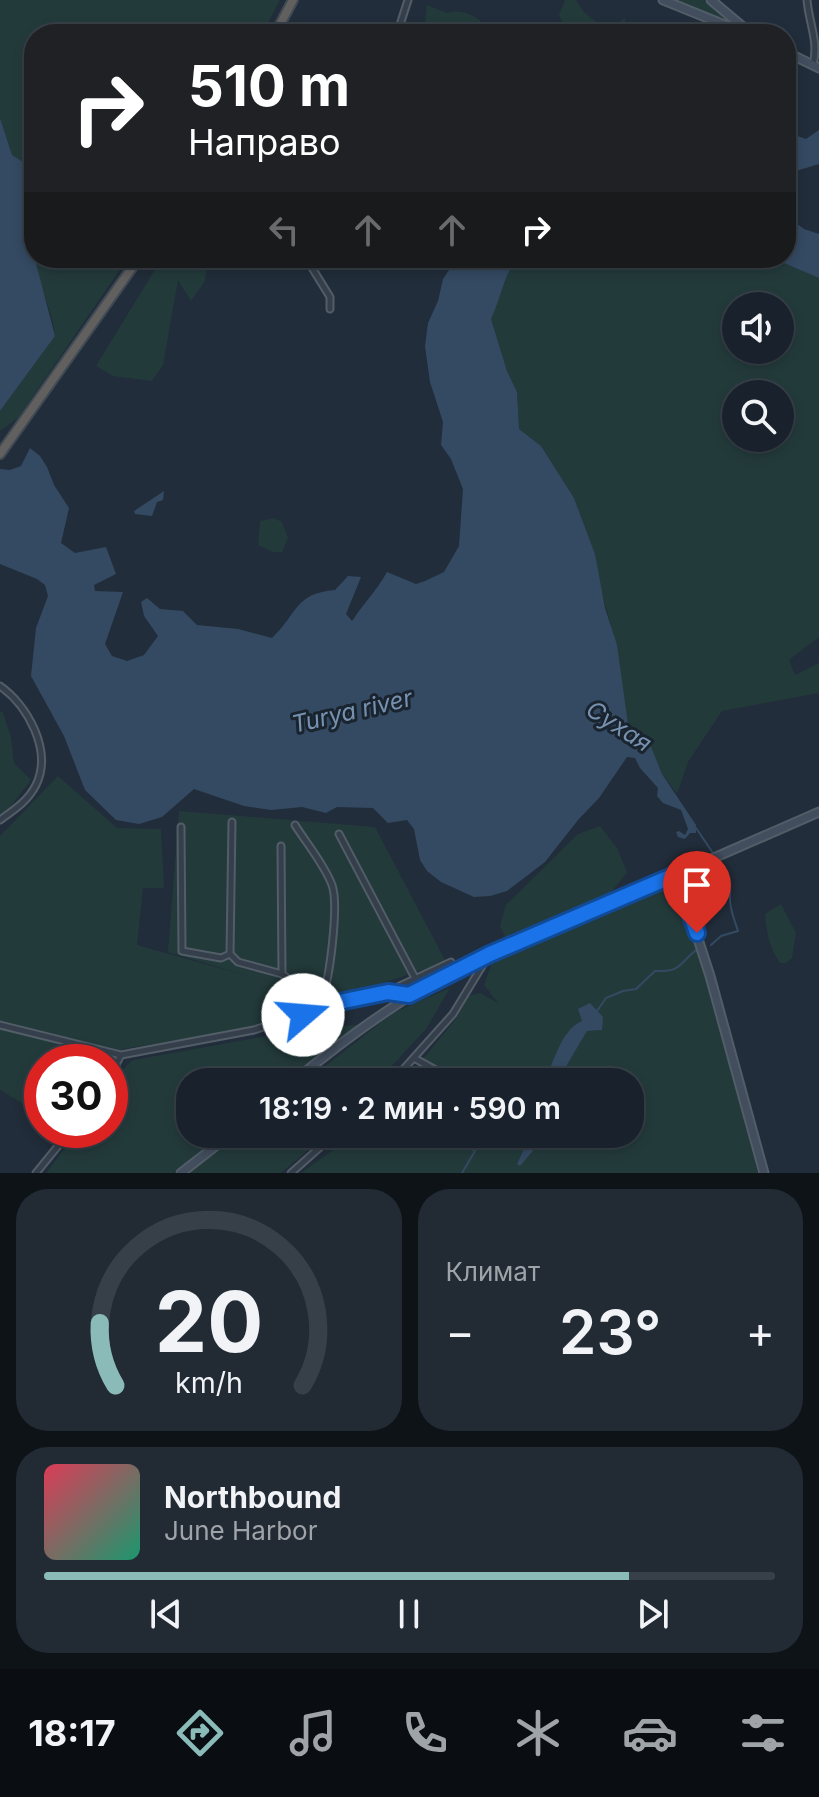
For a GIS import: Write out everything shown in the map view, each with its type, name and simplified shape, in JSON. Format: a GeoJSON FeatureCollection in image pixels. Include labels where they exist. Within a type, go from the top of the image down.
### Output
{"type":"FeatureCollection","features":[{"type":"Feature","properties":{"kind":"highway"},"geometry":{"type":"LineString","coordinates":[[280,24],[293,0]]}},
{"type":"Feature","properties":{"kind":"highway"},"geometry":{"type":"LineString","coordinates":[[0,454],[132,268]]}},
{"type":"Feature","properties":{"kind":"main road"},"geometry":{"type":"LineString","coordinates":[[663,0],[724,24]]}},
{"type":"Feature","properties":{"kind":"main road"},"geometry":{"type":"LineString","coordinates":[[711,0],[739,24]]}},
{"type":"Feature","properties":{"kind":"main road"},"geometry":{"type":"LineString","coordinates":[[796,57],[816,67]]}},
{"type":"Feature","properties":{"kind":"main road"},"geometry":{"type":"LineString","coordinates":[[311,1068],[409,995],[490,954],[819,812]]}},
{"type":"Feature","properties":{"kind":"main road"},"geometry":{"type":"LineString","coordinates":[[677,874],[710,976],[764,1173]]}},
{"type":"Feature","properties":{"kind":"main road"},"geometry":{"type":"LineString","coordinates":[[181,1173],[213,1148]]}},
{"type":"Feature","properties":{"kind":"street"},"geometry":{"type":"LineString","coordinates":[[400,24],[408,0]]}},
{"type":"Feature","properties":{"kind":"street"},"geometry":{"type":"LineString","coordinates":[[807,0],[817,40],[816,67]]}},
{"type":"Feature","properties":{"kind":"street"},"geometry":{"type":"LineString","coordinates":[[312,268],[330,297],[330,309]]}},
{"type":"Feature","properties":{"kind":"street"},"geometry":{"type":"LineString","coordinates":[[0,686],[18,700],[26,713],[38,740],[40,767],[37,784],[24,802],[0,820]]}},
{"type":"Feature","properties":{"kind":"street"},"geometry":{"type":"LineString","coordinates":[[232,822],[230,954],[238,962],[282,974],[295,984],[323,994]]}},
{"type":"Feature","properties":{"kind":"street"},"geometry":{"type":"LineString","coordinates":[[295,825],[333,888],[329,978],[322,998],[327,1007]]}},
{"type":"Feature","properties":{"kind":"street"},"geometry":{"type":"LineString","coordinates":[[181,827],[182,951],[221,958],[230,954]]}},
{"type":"Feature","properties":{"kind":"street"},"geometry":{"type":"LineString","coordinates":[[339,834],[415,978]]}},
{"type":"Feature","properties":{"kind":"street"},"geometry":{"type":"LineString","coordinates":[[281,846],[282,974]]}},
{"type":"Feature","properties":{"kind":"street"},"geometry":{"type":"LineString","coordinates":[[405,1068],[453,1014],[490,954]]}},
{"type":"Feature","properties":{"kind":"street"},"geometry":{"type":"LineString","coordinates":[[128,1054],[254,1030],[388,992],[451,962]]}},
{"type":"Feature","properties":{"kind":"street"},"geometry":{"type":"LineString","coordinates":[[388,992],[409,995]]}},
{"type":"Feature","properties":{"kind":"street"},"geometry":{"type":"LineString","coordinates":[[0,1025],[77,1044]]}},
{"type":"Feature","properties":{"kind":"street"},"geometry":{"type":"LineString","coordinates":[[414,1058],[432,1068]]}},
{"type":"Feature","properties":{"kind":"street"},"geometry":{"type":"LineString","coordinates":[[36,1173],[56,1148]]}},
{"type":"Feature","properties":{"kind":"street"},"geometry":{"type":"LineString","coordinates":[[291,1173],[319,1148]]}},
{"type":"Feature","properties":{"kind":"green space"},"geometry":{"type":"Polygon","coordinates":[[[0,0],[280,0],[267,24],[24,24],[24,167],[12,155],[0,118],[0,0]]]}},
{"type":"Feature","properties":{"kind":"green space"},"geometry":{"type":"Polygon","coordinates":[[[565,0],[576,0],[598,24],[563,24],[559,15],[565,0]]]}},
{"type":"Feature","properties":{"kind":"green space"},"geometry":{"type":"Polygon","coordinates":[[[671,0],[704,0],[735,24],[671,0]]]}},
{"type":"Feature","properties":{"kind":"green space"},"geometry":{"type":"Polygon","coordinates":[[[427,5],[447,13],[472,15],[480,20],[480,24],[430,24],[425,22],[427,5]]]}},
{"type":"Feature","properties":{"kind":"green space"},"geometry":{"type":"Polygon","coordinates":[[[121,268],[18,418],[0,431],[0,411],[55,336],[36,270],[121,268]]]}},
{"type":"Feature","properties":{"kind":"green space"},"geometry":{"type":"Polygon","coordinates":[[[156,268],[207,268],[205,281],[191,301],[178,280],[163,365],[152,381],[113,376],[96,366],[156,268]]]}},
{"type":"Feature","properties":{"kind":"green space"},"geometry":{"type":"Polygon","coordinates":[[[511,268],[796,268],[819,278],[819,637],[789,660],[795,675],[819,663],[819,693],[722,711],[688,762],[677,794],[662,774],[650,749],[633,735],[628,724],[595,554],[574,498],[541,446],[519,429],[517,392],[491,319],[511,268]]]}},
{"type":"Feature","properties":{"kind":"green space"},"geometry":{"type":"Polygon","coordinates":[[[274,518],[282,522],[288,538],[282,552],[273,552],[258,545],[260,521],[274,518]]]}},
{"type":"Feature","properties":{"kind":"green space"},"geometry":{"type":"Polygon","coordinates":[[[2,710],[11,737],[14,763],[31,780],[0,815],[0,713],[2,710]]]}},
{"type":"Feature","properties":{"kind":"green space"},"geometry":{"type":"Polygon","coordinates":[[[58,776],[117,828],[161,829],[164,888],[143,888],[137,945],[268,982],[168,952],[179,811],[375,827],[446,962],[332,1000],[319,997],[301,1013],[247,1029],[128,1048],[128,1044],[24,1044],[24,1104],[0,1090],[0,836],[58,776]]]}},
{"type":"Feature","properties":{"kind":"green space"},"geometry":{"type":"Polygon","coordinates":[[[600,826],[617,848],[627,873],[612,892],[602,901],[579,912],[506,938],[500,926],[506,905],[578,834],[600,826]]]}},
{"type":"Feature","properties":{"kind":"green space"},"geometry":{"type":"Polygon","coordinates":[[[661,886],[677,890],[698,947],[758,1173],[301,1173],[336,1148],[644,1148],[644,1068],[565,1068],[587,1031],[602,1030],[583,1021],[568,1032],[550,1068],[416,1068],[455,1020],[469,996],[480,993],[498,1003],[484,985],[493,960],[661,886]]]}},
{"type":"Feature","properties":{"kind":"green space"},"geometry":{"type":"Polygon","coordinates":[[[781,904],[796,933],[792,958],[786,963],[780,963],[773,951],[765,914],[781,904]]]}},
{"type":"Feature","properties":{"kind":"green space"},"geometry":{"type":"Polygon","coordinates":[[[450,988],[426,1029],[390,1068],[323,1068],[393,1013],[450,988]]]}},
{"type":"Feature","properties":{"kind":"green space"},"geometry":{"type":"Polygon","coordinates":[[[357,1025],[303,1068],[176,1068],[176,1148],[204,1148],[173,1173],[46,1173],[65,1148],[128,1148],[128,1065],[133,1060],[317,1027],[357,1025]]]}},
{"type":"Feature","properties":{"kind":"green space"},"geometry":{"type":"Polygon","coordinates":[[[221,1148],[310,1148],[281,1173],[189,1173],[221,1148]]]}},
{"type":"Feature","properties":{"kind":"water"},"geometry":{"type":"Polygon","coordinates":[[[0,118],[12,155],[24,163],[24,268],[37,268],[55,336],[0,411],[0,118]]]}},
{"type":"Feature","properties":{"kind":"water"},"geometry":{"type":"Polygon","coordinates":[[[819,130],[819,164],[796,171],[796,136],[806,139],[819,130]]]}},
{"type":"Feature","properties":{"kind":"water"},"geometry":{"type":"Polygon","coordinates":[[[796,223],[819,234],[819,278],[796,268],[796,223]]]}},
{"type":"Feature","properties":{"kind":"water","name":"Turya river"},"geometry":{"type":"Polygon","coordinates":[[[450,268],[511,268],[491,319],[517,392],[519,429],[541,446],[574,498],[595,554],[605,608],[617,645],[628,724],[633,735],[649,742],[662,774],[696,825],[696,833],[690,833],[685,839],[678,837],[676,832],[685,835],[688,829],[681,810],[663,803],[657,796],[658,788],[635,758],[627,757],[599,798],[545,862],[507,891],[490,896],[474,897],[441,882],[427,871],[420,860],[414,829],[407,820],[388,823],[373,808],[337,807],[326,813],[302,807],[271,810],[244,806],[194,789],[162,817],[139,824],[116,820],[85,790],[64,736],[31,676],[36,628],[48,596],[45,585],[37,579],[0,564],[0,469],[10,470],[21,466],[30,448],[40,456],[69,508],[61,543],[75,553],[106,547],[116,574],[94,585],[95,591],[123,592],[105,644],[112,656],[127,661],[144,655],[158,636],[144,616],[141,602],[147,598],[160,609],[183,611],[197,625],[238,629],[272,638],[304,600],[335,590],[348,576],[361,577],[346,614],[352,621],[387,572],[416,584],[425,581],[444,572],[459,546],[463,489],[451,459],[441,445],[443,422],[430,382],[425,346],[428,323],[443,279],[450,268]]]}},
{"type":"Feature","properties":{"kind":"water"},"geometry":{"type":"Polygon","coordinates":[[[164,491],[163,500],[157,502],[152,516],[135,514],[134,511],[164,491]]]}},
{"type":"Feature","properties":{"kind":"water"},"geometry":{"type":"Polygon","coordinates":[[[590,1003],[603,1017],[602,1030],[587,1031],[565,1068],[550,1068],[563,1039],[574,1025],[582,1021],[578,1009],[590,1003]]]}},
{"type":"Feature","properties":{"kind":"water"},"geometry":{"type":"Polygon","coordinates":[[[524,1148],[535,1148],[520,1166],[517,1164],[524,1148]]]}},
{"type":"Feature","properties":{"kind":"waterway","name":"Сухая"},"geometry":{"type":"LineString","coordinates":[[696,828],[713,853]]}},
{"type":"Feature","properties":{"kind":"waterway","name":"Сухая"},"geometry":{"type":"LineString","coordinates":[[711,945],[721,936],[738,931],[731,908],[730,880],[718,863]]}},
{"type":"Feature","properties":{"kind":"waterway","name":"Сухая"},"geometry":{"type":"LineString","coordinates":[[597,1011],[606,998],[636,989],[655,971],[675,969],[696,950]]}},
{"type":"Feature","properties":{"kind":"waterway","name":"Сухая"},"geometry":{"type":"LineString","coordinates":[[462,1173],[477,1148]]}},
{"type":"Feature","properties":{"kind":"route"},"geometry":{"type":"LineString","coordinates":[[303,1015],[344,1001],[388,992],[409,995],[490,954],[677,874],[697,933]]}}]}
